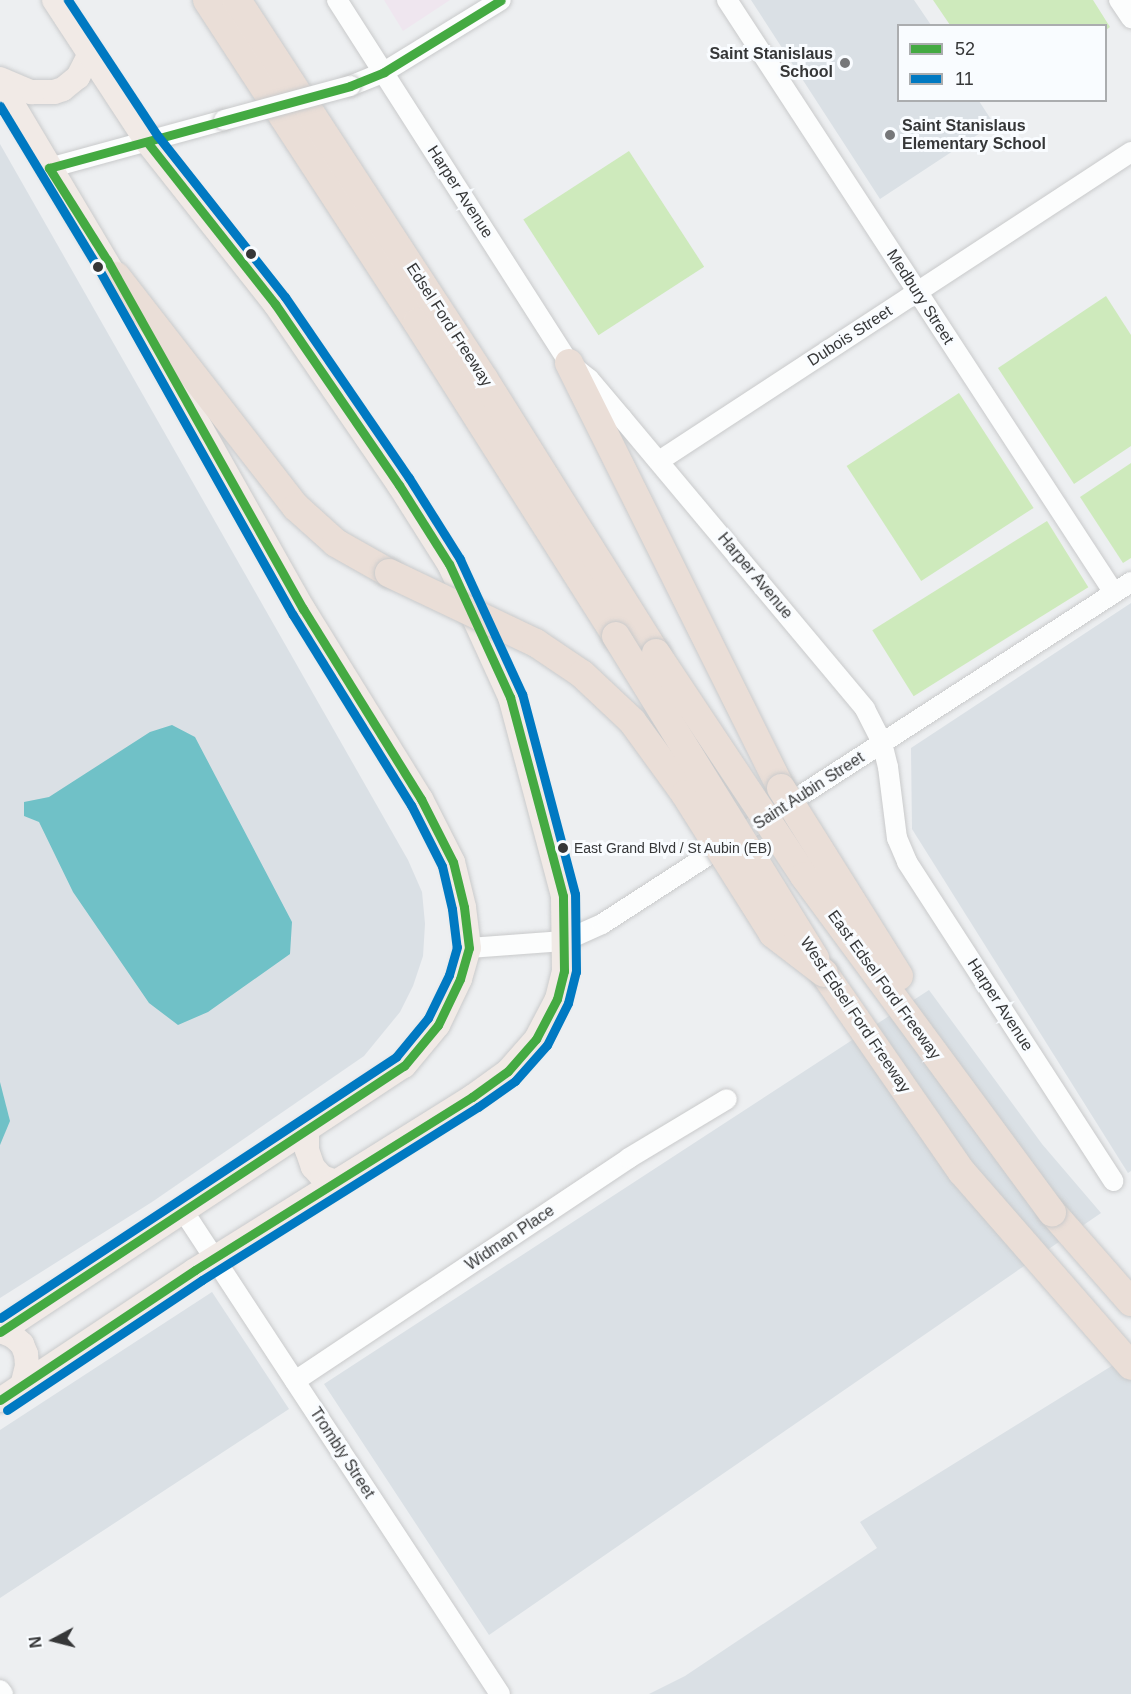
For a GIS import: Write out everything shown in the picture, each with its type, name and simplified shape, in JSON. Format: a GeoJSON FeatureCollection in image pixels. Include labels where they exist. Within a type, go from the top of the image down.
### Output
{"type":"FeatureCollection","features":[{"type":"Feature","properties":{"kind":"highway","name":"Edsel Ford Freeway"},"geometry":{"type":"LineString","coordinates":[[207,0],[417,322],[616,636]]}},
{"type":"Feature","properties":{"kind":"highway","name":"Edsel Ford Freeway"},"geometry":{"type":"LineString","coordinates":[[237,0],[484,379],[657,653]]}},
{"type":"Feature","properties":{"kind":"highway"},"geometry":{"type":"LineString","coordinates":[[116,276],[296,507],[336,543],[389,573],[536,643],[590,682],[632,721],[685,794],[772,934],[824,973]]}},
{"type":"Feature","properties":{"kind":"highway"},"geometry":{"type":"LineString","coordinates":[[569,363],[781,788],[1052,1212]]}},
{"type":"Feature","properties":{"kind":"highway","name":"West Edsel Ford Freeway"},"geometry":{"type":"LineString","coordinates":[[616,636],[824,973],[962,1172],[1131,1366]]}},
{"type":"Feature","properties":{"kind":"highway","name":"East Edsel Ford Freeway"},"geometry":{"type":"LineString","coordinates":[[657,653],[804,876],[1052,1212],[1131,1302]]}},
{"type":"Feature","properties":{"kind":"main road"},"geometry":{"type":"LineString","coordinates":[[0,1400],[508,1071],[536,1039],[557,999],[564,971],[563,896],[510,697],[449,564],[399,485],[275,304],[147,142],[54,0]]}},
{"type":"Feature","properties":{"kind":"main road"},"geometry":{"type":"LineString","coordinates":[[0,81],[32,92],[54,92],[63,89],[78,77],[89,55]]}},
{"type":"Feature","properties":{"kind":"main road"},"geometry":{"type":"LineString","coordinates":[[0,81],[49,168],[116,276],[303,609],[421,799],[453,862],[464,907],[469,948],[451,998],[438,1025],[421,1049],[391,1077],[1,1332]]}},
{"type":"Feature","properties":{"kind":"main road"},"geometry":{"type":"LineString","coordinates":[[307,1132],[307,1150],[313,1167],[322,1177],[336,1182]]}},
{"type":"Feature","properties":{"kind":"main road"},"geometry":{"type":"LineString","coordinates":[[1,1332],[13,1336],[22,1344],[26,1354],[27,1366],[22,1386]]}},
{"type":"Feature","properties":{"kind":"street","name":"Harper Avenue"},"geometry":{"type":"LineString","coordinates":[[337,0],[569,363],[589,379],[865,709],[882,743],[888,767],[897,838],[907,862],[1113,1181]]}},
{"type":"Feature","properties":{"kind":"street"},"geometry":{"type":"LineString","coordinates":[[49,168],[350,86],[384,72],[501,0]]}},
{"type":"Feature","properties":{"kind":"street","name":"Medbury Street"},"geometry":{"type":"LineString","coordinates":[[727,0],[1114,593]]}},
{"type":"Feature","properties":{"kind":"street"},"geometry":{"type":"LineString","coordinates":[[1119,0],[1131,18]]}},
{"type":"Feature","properties":{"kind":"street","name":"Dubois Street"},"geometry":{"type":"LineString","coordinates":[[659,461],[1131,152]]}},
{"type":"Feature","properties":{"kind":"street","name":"Saint Aubin Street"},"geometry":{"type":"LineString","coordinates":[[469,948],[564,941],[603,924],[1131,582]]}},
{"type":"Feature","properties":{"kind":"street","name":"Widman Place"},"geometry":{"type":"LineString","coordinates":[[295,1381],[629,1158],[727,1099]]}},
{"type":"Feature","properties":{"kind":"street","name":"Trombly Street"},"geometry":{"type":"LineString","coordinates":[[184,1212],[500,1694]]}},
{"type":"Feature","properties":{"kind":"street"},"geometry":{"type":"LineString","coordinates":[[0,1690],[3,1694]]}},
{"type":"Feature","properties":{"kind":"shaded area"},"geometry":{"type":"Polygon","coordinates":[[[384,0],[450,0],[403,31],[384,0]]]}},
{"type":"Feature","properties":{"kind":"shaded area","name":"Saint Stanislaus School"},"geometry":{"type":"Polygon","coordinates":[[[751,0],[914,0],[930,24],[897,24],[897,102],[980,102],[994,124],[880,199],[751,0]]]}},
{"type":"Feature","properties":{"kind":"shaded area"},"geometry":{"type":"Polygon","coordinates":[[[0,144],[408,860],[422,892],[425,924],[423,956],[413,986],[400,1012],[364,1056],[152,1202],[0,1298],[0,144]]]}},
{"type":"Feature","properties":{"kind":"shaded area"},"geometry":{"type":"Polygon","coordinates":[[[1131,603],[1131,1171],[1128,1173],[912,829],[911,748],[1131,603]]]}},
{"type":"Feature","properties":{"kind":"shaded area"},"geometry":{"type":"Polygon","coordinates":[[[929,990],[1042,1144],[1101,1213],[489,1635],[324,1384],[929,990]]]}},
{"type":"Feature","properties":{"kind":"shaded area"},"geometry":{"type":"Polygon","coordinates":[[[212,1292],[289,1409],[0,1598],[0,1430],[212,1292]]]}},
{"type":"Feature","properties":{"kind":"shaded area"},"geometry":{"type":"Polygon","coordinates":[[[1131,1354],[1131,1694],[649,1694],[685,1676],[877,1548],[860,1522],[1131,1354]]]}},
{"type":"Feature","properties":{"kind":"green space"},"geometry":{"type":"Polygon","coordinates":[[[933,0],[1093,0],[1110,27],[1107,29],[1107,24],[949,24],[933,0]]]}},
{"type":"Feature","properties":{"kind":"green space"},"geometry":{"type":"Polygon","coordinates":[[[629,151],[704,267],[598,335],[523,220],[629,151]]]}},
{"type":"Feature","properties":{"kind":"green space"},"geometry":{"type":"Polygon","coordinates":[[[1106,296],[1131,335],[1131,446],[1074,484],[998,368],[1106,296]]]}},
{"type":"Feature","properties":{"kind":"green space"},"geometry":{"type":"Polygon","coordinates":[[[959,393],[1034,508],[921,581],[847,466],[959,393]]]}},
{"type":"Feature","properties":{"kind":"green space"},"geometry":{"type":"Polygon","coordinates":[[[1131,463],[1131,558],[1123,563],[1080,497],[1131,463]]]}},
{"type":"Feature","properties":{"kind":"green space"},"geometry":{"type":"Polygon","coordinates":[[[1047,521],[1088,587],[914,696],[872,630],[1047,521]]]}},
{"type":"Feature","properties":{"kind":"water"},"geometry":{"type":"Polygon","coordinates":[[[172,725],[195,737],[292,922],[290,954],[208,1012],[178,1025],[149,1003],[73,892],[39,822],[24,816],[24,802],[49,797],[150,732],[172,725]]]}},
{"type":"Feature","properties":{"kind":"water"},"geometry":{"type":"Polygon","coordinates":[[[0,1082],[10,1121],[0,1145],[0,1082]]]}},
{"type":"Feature","properties":{"kind":"transit line","name":"11"},"geometry":{"type":"LineString","coordinates":[[7,1410],[202,1280],[478,1107],[515,1081],[547,1045],[568,1003],[576,972],[575,894],[522,694],[460,559],[409,478],[285,297],[157,135],[68,0]]}},
{"type":"Feature","properties":{"kind":"transit line","name":"52"},"geometry":{"type":"LineString","coordinates":[[0,1332],[404,1066],[438,1025],[460,979],[469,948],[464,907],[453,862],[421,799],[303,609],[107,260],[49,168],[350,86],[384,72],[501,0]]}},
{"type":"Feature","properties":{"kind":"transit line","name":"11"},"geometry":{"type":"LineString","coordinates":[[0,106],[97,266],[293,615],[411,805],[442,866],[452,909],[457,947],[449,975],[428,1018],[396,1057],[0,1318]]}},
{"type":"Feature","properties":{"kind":"transit line","name":"52"},"geometry":{"type":"LineString","coordinates":[[0,1400],[195,1270],[472,1097],[508,1071],[536,1039],[557,999],[564,971],[563,896],[510,697],[449,564],[399,485],[275,304],[147,142]]}},
{"type":"Feature","properties":{"kind":"place","name":"Saint Stanislaus School"},"geometry":{"type":"Point","coordinates":[845,63]}},
{"type":"Feature","properties":{"kind":"place","name":"Saint Stanislaus Elementary School"},"geometry":{"type":"Point","coordinates":[890,135]}},
{"type":"Feature","properties":{"kind":"place","name":"East Grand Blvd / St Aubin (EB)"},"geometry":{"type":"Point","coordinates":[563,848]}}]}
